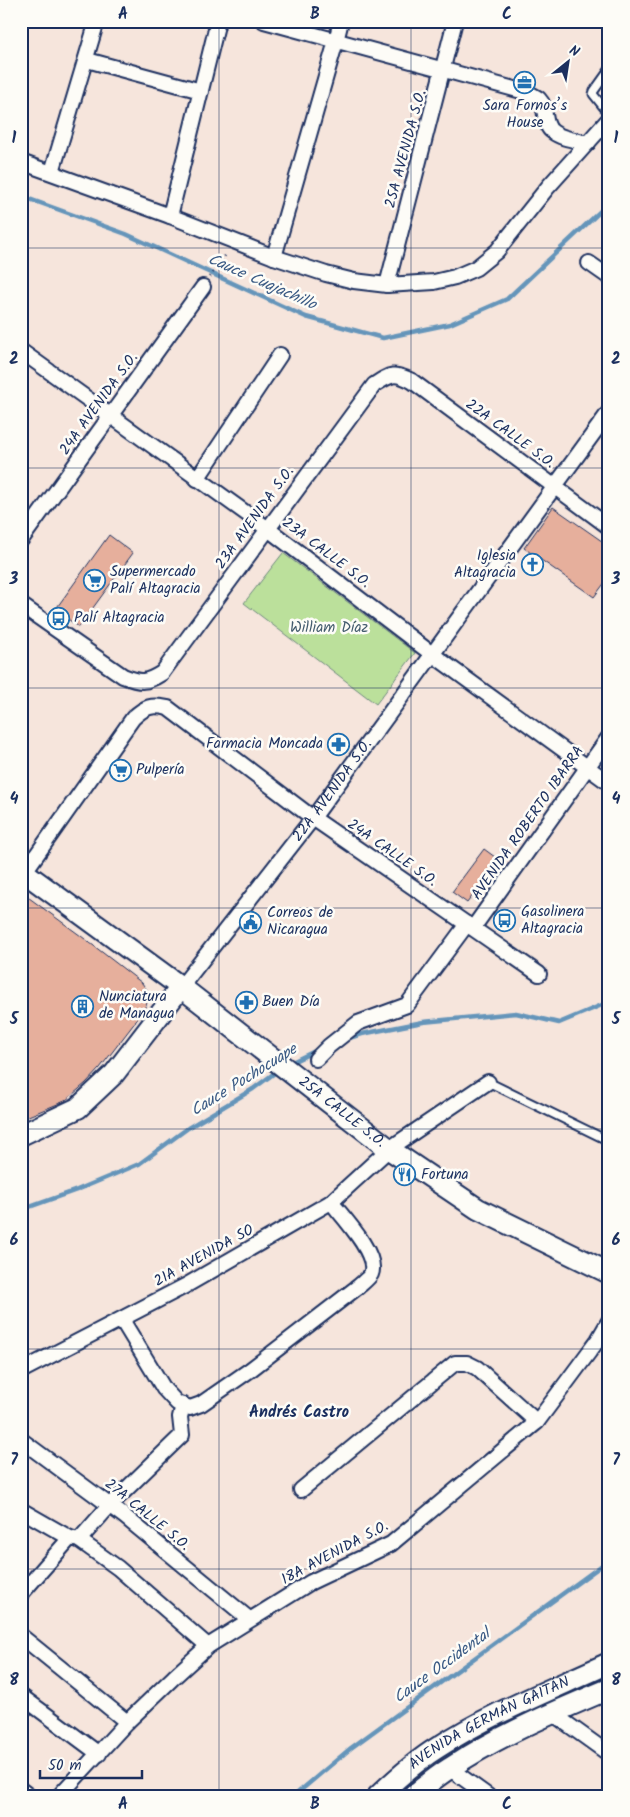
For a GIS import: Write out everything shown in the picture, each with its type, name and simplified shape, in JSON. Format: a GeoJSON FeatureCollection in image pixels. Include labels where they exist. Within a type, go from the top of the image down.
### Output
{"type":"FeatureCollection","features":[{"type":"Feature","properties":{"kind":"street"},"geometry":{"type":"LineString","coordinates":[[52,172],[87,60],[97,21]]}},
{"type":"Feature","properties":{"kind":"street"},"geometry":{"type":"LineString","coordinates":[[170,216],[218,21]]}},
{"type":"Feature","properties":{"kind":"street"},"geometry":{"type":"LineString","coordinates":[[264,21],[529,93],[539,99],[544,108],[546,122],[551,131],[561,136],[588,142]]}},
{"type":"Feature","properties":{"kind":"street"},"geometry":{"type":"LineString","coordinates":[[274,257],[336,41],[340,21]]}},
{"type":"Feature","properties":{"kind":"street","name":"25A AVENIDA S.O."},"geometry":{"type":"LineString","coordinates":[[387,286],[444,70],[455,21]]}},
{"type":"Feature","properties":{"kind":"street"},"geometry":{"type":"LineString","coordinates":[[87,60],[201,91]]}},
{"type":"Feature","properties":{"kind":"street"},"geometry":{"type":"LineString","coordinates":[[21,162],[170,216],[274,257],[326,274],[387,286],[434,282],[455,277],[476,268],[497,251],[548,187],[609,119]]}},
{"type":"Feature","properties":{"kind":"street"},"geometry":{"type":"LineString","coordinates":[[588,262],[609,277]]}},
{"type":"Feature","properties":{"kind":"street","name":"24A AVENIDA S.O."},"geometry":{"type":"LineString","coordinates":[[21,540],[203,287]]}},
{"type":"Feature","properties":{"kind":"street","name":"23A CALLE S.O."},"geometry":{"type":"LineString","coordinates":[[21,351],[268,529],[432,654],[609,783]]}},
{"type":"Feature","properties":{"kind":"street"},"geometry":{"type":"LineString","coordinates":[[197,479],[280,355]]}},
{"type":"Feature","properties":{"kind":"street","name":"22A CALLE S.O."},"geometry":{"type":"LineString","coordinates":[[388,375],[401,376],[412,381],[609,527]]}},
{"type":"Feature","properties":{"kind":"street","name":"23A AVENIDA S.O."},"geometry":{"type":"LineString","coordinates":[[21,605],[123,676],[138,682],[149,681],[162,673],[374,385],[388,375]]}},
{"type":"Feature","properties":{"kind":"street","name":"22A AVENIDA S.O."},"geometry":{"type":"LineString","coordinates":[[21,1135],[78,1108],[114,1074],[313,818],[609,412]]}},
{"type":"Feature","properties":{"kind":"street","name":"24A CALLE S.O."},"geometry":{"type":"LineString","coordinates":[[22,873],[132,718],[143,709],[155,705],[168,708],[313,818],[539,974]]}},
{"type":"Feature","properties":{"kind":"street","name":"AVENIDA ROBERTO IBARRA"},"geometry":{"type":"LineString","coordinates":[[316,1059],[358,1023],[407,1005],[470,926],[609,737]]}},
{"type":"Feature","properties":{"kind":"street","name":"25A CALLE S.O."},"geometry":{"type":"LineString","coordinates":[[22,873],[181,987],[389,1149],[478,1209],[609,1273]]}},
{"type":"Feature","properties":{"kind":"street","name":"21A AVENIDA SO"},"geometry":{"type":"LineString","coordinates":[[21,1371],[185,1286],[331,1202],[389,1149],[488,1082]]}},
{"type":"Feature","properties":{"kind":"street"},"geometry":{"type":"LineString","coordinates":[[122,1320],[164,1389],[177,1403],[190,1408],[201,1404],[250,1370],[359,1286],[370,1274],[372,1260],[353,1229],[331,1202]]}},
{"type":"Feature","properties":{"kind":"street","name":"18A AVENIDA S.O."},"geometry":{"type":"LineString","coordinates":[[59,1796],[127,1722],[208,1646],[311,1582],[391,1544],[538,1422],[598,1340],[609,1321]]}},
{"type":"Feature","properties":{"kind":"street"},"geometry":{"type":"LineString","coordinates":[[302,1490],[455,1363],[467,1363],[477,1368],[538,1422]]}},
{"type":"Feature","properties":{"kind":"street"},"geometry":{"type":"LineString","coordinates":[[21,1594],[182,1435],[180,1417],[183,1405]]}},
{"type":"Feature","properties":{"kind":"street","name":"27A CALLE S.O."},"geometry":{"type":"LineString","coordinates":[[21,1440],[110,1505],[249,1619]]}},
{"type":"Feature","properties":{"kind":"street"},"geometry":{"type":"LineString","coordinates":[[21,1510],[75,1539],[118,1568],[208,1646]]}},
{"type":"Feature","properties":{"kind":"street"},"geometry":{"type":"LineString","coordinates":[[21,1636],[127,1722]]}},
{"type":"Feature","properties":{"kind":"street","name":"AVENIDA GERMÁN GAITÁN"},"geometry":{"type":"LineString","coordinates":[[378,1796],[436,1748],[464,1731],[609,1663]]}},
{"type":"Feature","properties":{"kind":"street","name":"AVENIDA GERMÁN GAITÁN"},"geometry":{"type":"LineString","coordinates":[[413,1796],[449,1768],[500,1738],[609,1689]]}},
{"type":"Feature","properties":{"kind":"street"},"geometry":{"type":"LineString","coordinates":[[21,1696],[99,1754]]}},
{"type":"Feature","properties":{"kind":"street"},"geometry":{"type":"LineString","coordinates":[[552,1713],[609,1754]]}},
{"type":"Feature","properties":{"kind":"street"},"geometry":{"type":"LineString","coordinates":[[449,1768],[488,1796]]}},
{"type":"Feature","properties":{"kind":"street"},"geometry":{"type":"LineString","coordinates":[[21,1790],[29,1796]]}},
{"type":"Feature","properties":{"kind":"lane"},"geometry":{"type":"LineString","coordinates":[[609,70],[593,94],[609,114]]}},
{"type":"Feature","properties":{"kind":"lane"},"geometry":{"type":"LineString","coordinates":[[488,1082],[609,1141]]}},
{"type":"Feature","properties":{"kind":"path"},"geometry":{"type":"LineString","coordinates":[[203,287],[221,262]]}},
{"type":"Feature","properties":{"kind":"green space","name":"William Díaz"},"geometry":{"type":"Polygon","coordinates":[[[283,553],[415,653],[376,704],[244,603],[283,553]]]}},
{"type":"Feature","properties":{"kind":"building"},"geometry":{"type":"Polygon","coordinates":[[[553,507],[609,546],[609,577],[594,597],[524,548],[553,507]]]}},
{"type":"Feature","properties":{"kind":"building","name":"Supermercado Palí Altagracia"},"geometry":{"type":"Polygon","coordinates":[[[109,535],[133,553],[79,627],[55,610],[109,535]]]}},
{"type":"Feature","properties":{"kind":"building"},"geometry":{"type":"Polygon","coordinates":[[[484,849],[499,860],[467,903],[452,892],[484,849]]]}},
{"type":"Feature","properties":{"kind":"building","name":"Nunciatura de Managua"},"geometry":{"type":"Polygon","coordinates":[[[21,892],[142,983],[148,992],[148,1000],[143,1012],[100,1068],[86,1083],[65,1101],[21,1119],[21,892]]]}},
{"type":"Feature","properties":{"kind":"waterway","name":"Cauce Cuajachillo"},"geometry":{"type":"LineString","coordinates":[[21,196],[126,234],[306,317],[383,338],[450,324],[507,299],[609,203]]}},
{"type":"Feature","properties":{"kind":"waterway","name":"Cauce Pochocuape"},"geometry":{"type":"LineString","coordinates":[[346,1039],[423,1022],[516,1013],[559,1023],[609,1002]]}},
{"type":"Feature","properties":{"kind":"waterway","name":"Cauce Pochocuape"},"geometry":{"type":"LineString","coordinates":[[288,1064],[319,1049]]}},
{"type":"Feature","properties":{"kind":"waterway","name":"Cauce Pochocuape"},"geometry":{"type":"LineString","coordinates":[[21,1210],[77,1190],[139,1164],[188,1128],[253,1089],[280,1069]]}},
{"type":"Feature","properties":{"kind":"waterway","name":"Cauce Occidental"},"geometry":{"type":"LineString","coordinates":[[294,1796],[351,1748],[609,1560]]}},
{"type":"Feature","properties":{"kind":"place","name":"Sara Fornos’s House"},"geometry":{"type":"Point","coordinates":[525,83]}},
{"type":"Feature","properties":{"kind":"place","name":"Iglesia Altagracia"},"geometry":{"type":"Point","coordinates":[532,565]}},
{"type":"Feature","properties":{"kind":"place","name":"Supermercado Palí Altagracia"},"geometry":{"type":"Point","coordinates":[94,581]}},
{"type":"Feature","properties":{"kind":"place","name":"Palí Altagracia"},"geometry":{"type":"Point","coordinates":[58,618]}},
{"type":"Feature","properties":{"kind":"place","name":"Farmacia Moncada"},"geometry":{"type":"Point","coordinates":[339,744]}},
{"type":"Feature","properties":{"kind":"place","name":"Pulpería"},"geometry":{"type":"Point","coordinates":[120,770]}},
{"type":"Feature","properties":{"kind":"place","name":"Gasolinera Altagracia"},"geometry":{"type":"Point","coordinates":[505,921]}},
{"type":"Feature","properties":{"kind":"place","name":"Correos de Nicaragua"},"geometry":{"type":"Point","coordinates":[251,922]}},
{"type":"Feature","properties":{"kind":"place","name":"Buen Día"},"geometry":{"type":"Point","coordinates":[246,1002]}},
{"type":"Feature","properties":{"kind":"place","name":"Nunciatura de Managua"},"geometry":{"type":"Point","coordinates":[83,1006]}},
{"type":"Feature","properties":{"kind":"place","name":"Fortuna"},"geometry":{"type":"Point","coordinates":[405,1175]}},
{"type":"Feature","properties":{"kind":"district","name":"Andrés Castro"},"geometry":{"type":"Point","coordinates":[299,1412]}}]}
